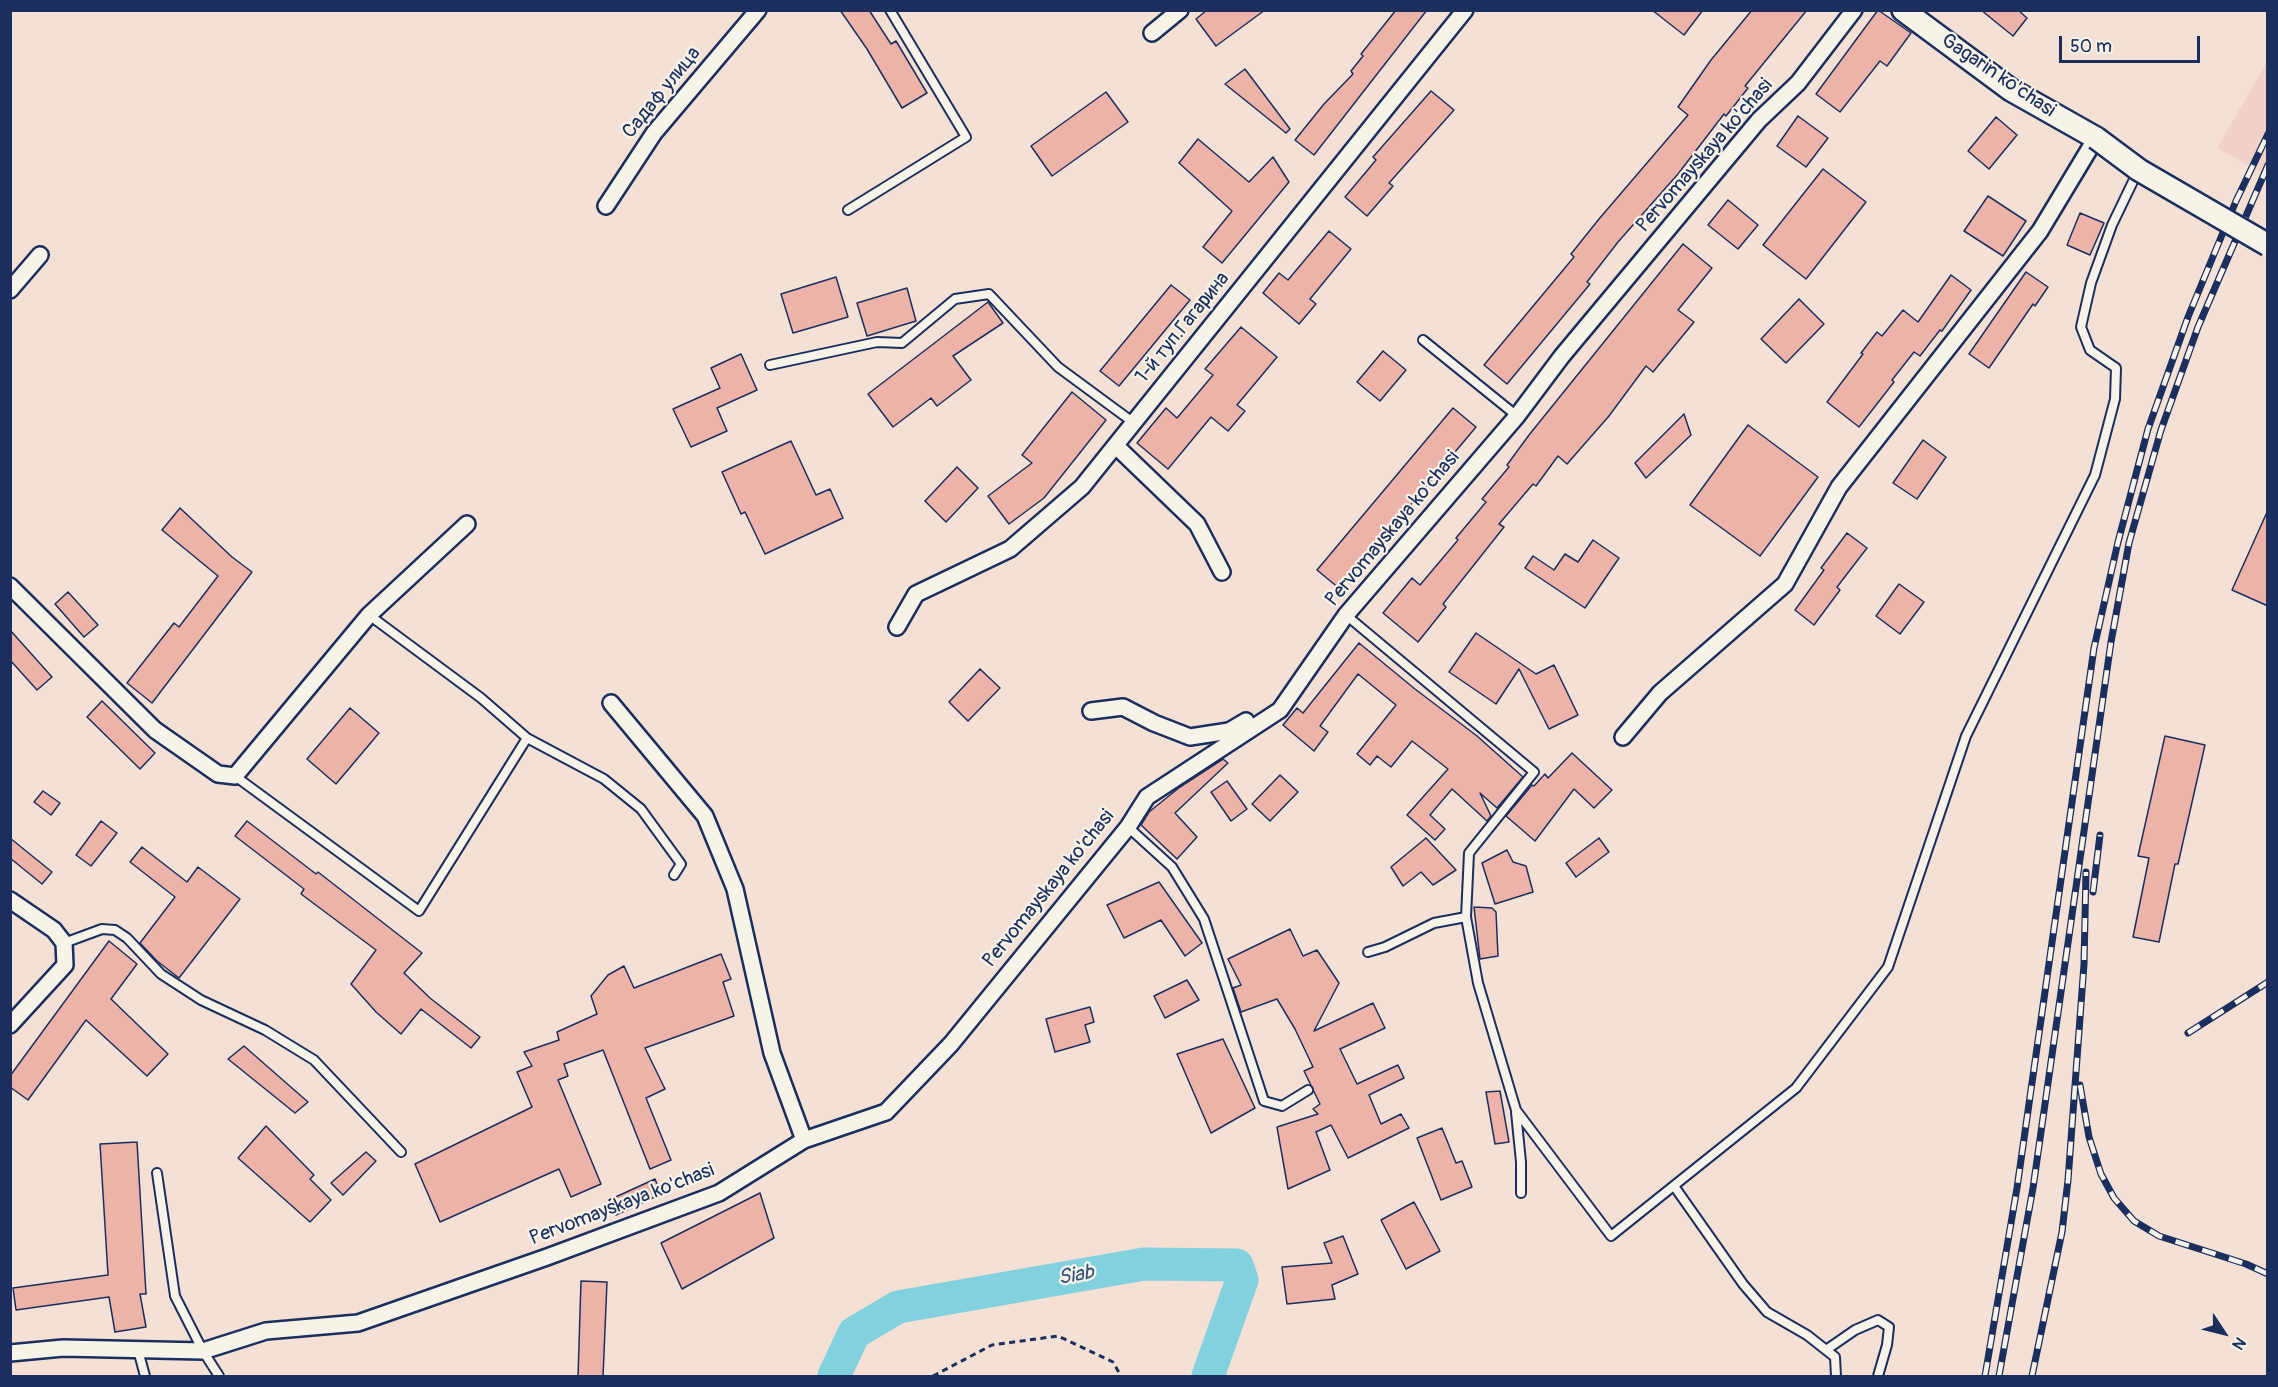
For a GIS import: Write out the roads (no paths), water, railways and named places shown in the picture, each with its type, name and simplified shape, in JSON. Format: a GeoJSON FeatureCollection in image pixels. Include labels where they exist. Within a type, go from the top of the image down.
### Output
{"type":"FeatureCollection","features":[{"type":"Feature","properties":{"kind":"main road","name":"Gagarin ko'chasi"},"geometry":{"type":"LineString","coordinates":[[1903,10],[2011,90],[2096,138],[2139,170],[2268,245]]}},
{"type":"Feature","properties":{"kind":"street","name":"Садаф улица"},"geometry":{"type":"LineString","coordinates":[[606,206],[654,133],[758,10]]}},
{"type":"Feature","properties":{"kind":"street"},"geometry":{"type":"LineString","coordinates":[[1152,33],[1179,10]]}},
{"type":"Feature","properties":{"kind":"street","name":"1-й туп.Гагарина"},"geometry":{"type":"LineString","coordinates":[[897,627],[915,594],[1010,549],[1082,487],[1465,10]]}},
{"type":"Feature","properties":{"kind":"street","name":"Pervomayskaya ko'chasi"},"geometry":{"type":"LineString","coordinates":[[10,1353],[63,1348],[203,1351],[266,1331],[358,1323],[548,1257],[719,1193],[804,1140],[886,1112],[951,1044],[1128,827],[1147,797],[1280,710],[1346,615],[1516,416],[1562,356],[1759,120],[1798,83],[1854,10]]}},
{"type":"Feature","properties":{"kind":"street"},"geometry":{"type":"LineString","coordinates":[[1623,737],[1660,693],[1785,584],[1839,487],[2040,231],[2096,138]]}},
{"type":"Feature","properties":{"kind":"street"},"geometry":{"type":"LineString","coordinates":[[10,290],[40,255]]}},
{"type":"Feature","properties":{"kind":"street"},"geometry":{"type":"LineString","coordinates":[[1116,446],[1197,524],[1222,572]]}},
{"type":"Feature","properties":{"kind":"street"},"geometry":{"type":"LineString","coordinates":[[10,586],[155,730],[218,774],[235,776],[369,615],[467,524]]}},
{"type":"Feature","properties":{"kind":"street"},"geometry":{"type":"LineString","coordinates":[[1091,711],[1123,707],[1154,723],[1190,737],[1229,731],[1273,703],[1346,615]]}},
{"type":"Feature","properties":{"kind":"street"},"geometry":{"type":"LineString","coordinates":[[611,703],[705,816],[735,889],[772,1053],[804,1140]]}},
{"type":"Feature","properties":{"kind":"street"},"geometry":{"type":"LineString","coordinates":[[10,900],[54,930],[64,943],[66,965],[10,1025]]}},
{"type":"Feature","properties":{"kind":"lane"},"geometry":{"type":"LineString","coordinates":[[848,210],[966,136],[890,10]]}},
{"type":"Feature","properties":{"kind":"lane"},"geometry":{"type":"LineString","coordinates":[[1516,1110],[1611,1236],[1796,1088],[1888,967],[1966,736],[2095,475],[2115,399],[2116,368],[2090,350],[2081,327],[2091,283],[2112,225],[2139,170]]}},
{"type":"Feature","properties":{"kind":"lane"},"geometry":{"type":"LineString","coordinates":[[770,365],[877,342],[902,343],[955,299],[989,294],[1058,367],[1134,423]]}},
{"type":"Feature","properties":{"kind":"lane"},"geometry":{"type":"LineString","coordinates":[[1423,340],[1516,416]]}},
{"type":"Feature","properties":{"kind":"lane"},"geometry":{"type":"LineString","coordinates":[[369,615],[481,698],[527,738],[604,779],[642,809],[681,864],[674,875]]}},
{"type":"Feature","properties":{"kind":"lane"},"geometry":{"type":"LineString","coordinates":[[1346,615],[1534,772],[1469,853],[1466,917],[1478,983],[1516,1110],[1521,1162],[1521,1193]]}},
{"type":"Feature","properties":{"kind":"lane"},"geometry":{"type":"LineString","coordinates":[[235,776],[419,911],[527,738]]}},
{"type":"Feature","properties":{"kind":"lane"},"geometry":{"type":"LineString","coordinates":[[1128,827],[1172,867],[1204,919],[1264,1101],[1282,1106],[1308,1090]]}},
{"type":"Feature","properties":{"kind":"lane"},"geometry":{"type":"LineString","coordinates":[[1368,952],[1434,923],[1466,917]]}},
{"type":"Feature","properties":{"kind":"lane"},"geometry":{"type":"LineString","coordinates":[[64,943],[102,929],[115,930],[127,938],[161,974],[201,1000],[265,1030],[314,1059],[401,1152]]}},
{"type":"Feature","properties":{"kind":"lane"},"geometry":{"type":"LineString","coordinates":[[157,1173],[175,1296],[219,1377]]}},
{"type":"Feature","properties":{"kind":"lane"},"geometry":{"type":"LineString","coordinates":[[1674,1186],[1743,1284],[1767,1312],[1807,1335],[1835,1357],[1836,1377]]}},
{"type":"Feature","properties":{"kind":"lane"},"geometry":{"type":"LineString","coordinates":[[1826,1350],[1855,1330],[1878,1320],[1889,1328],[1878,1377]]}},
{"type":"Feature","properties":{"kind":"lane"},"geometry":{"type":"LineString","coordinates":[[138,1350],[145,1377]]}},
{"type":"Feature","properties":{"kind":"waterway","name":"Siab"},"geometry":{"type":"LineString","coordinates":[[834,1376],[854,1333],[898,1307],[1144,1264],[1237,1265],[1242,1280],[1208,1376]]}},
{"type":"Feature","properties":{"kind":"railway"},"geometry":{"type":"LineString","coordinates":[[1985,1376],[2017,1188],[2094,648],[2118,542],[2148,429],[2188,317],[2236,201],[2268,134]]}},
{"type":"Feature","properties":{"kind":"railway"},"geometry":{"type":"LineString","coordinates":[[1999,1376],[2033,1188],[2111,642],[2129,543],[2161,430],[2198,327],[2268,165]]}},
{"type":"Feature","properties":{"kind":"railway"},"geometry":{"type":"LineString","coordinates":[[2093,892],[2100,835]]}},
{"type":"Feature","properties":{"kind":"railway"},"geometry":{"type":"LineString","coordinates":[[2032,1376],[2062,1232],[2068,1180],[2084,964],[2086,872]]}},
{"type":"Feature","properties":{"kind":"railway"},"geometry":{"type":"LineString","coordinates":[[2188,1033],[2268,982]]}},
{"type":"Feature","properties":{"kind":"railway"},"geometry":{"type":"LineString","coordinates":[[2080,1085],[2089,1137],[2101,1174],[2114,1198],[2134,1221],[2159,1236],[2246,1264],[2268,1274]]}}]}
